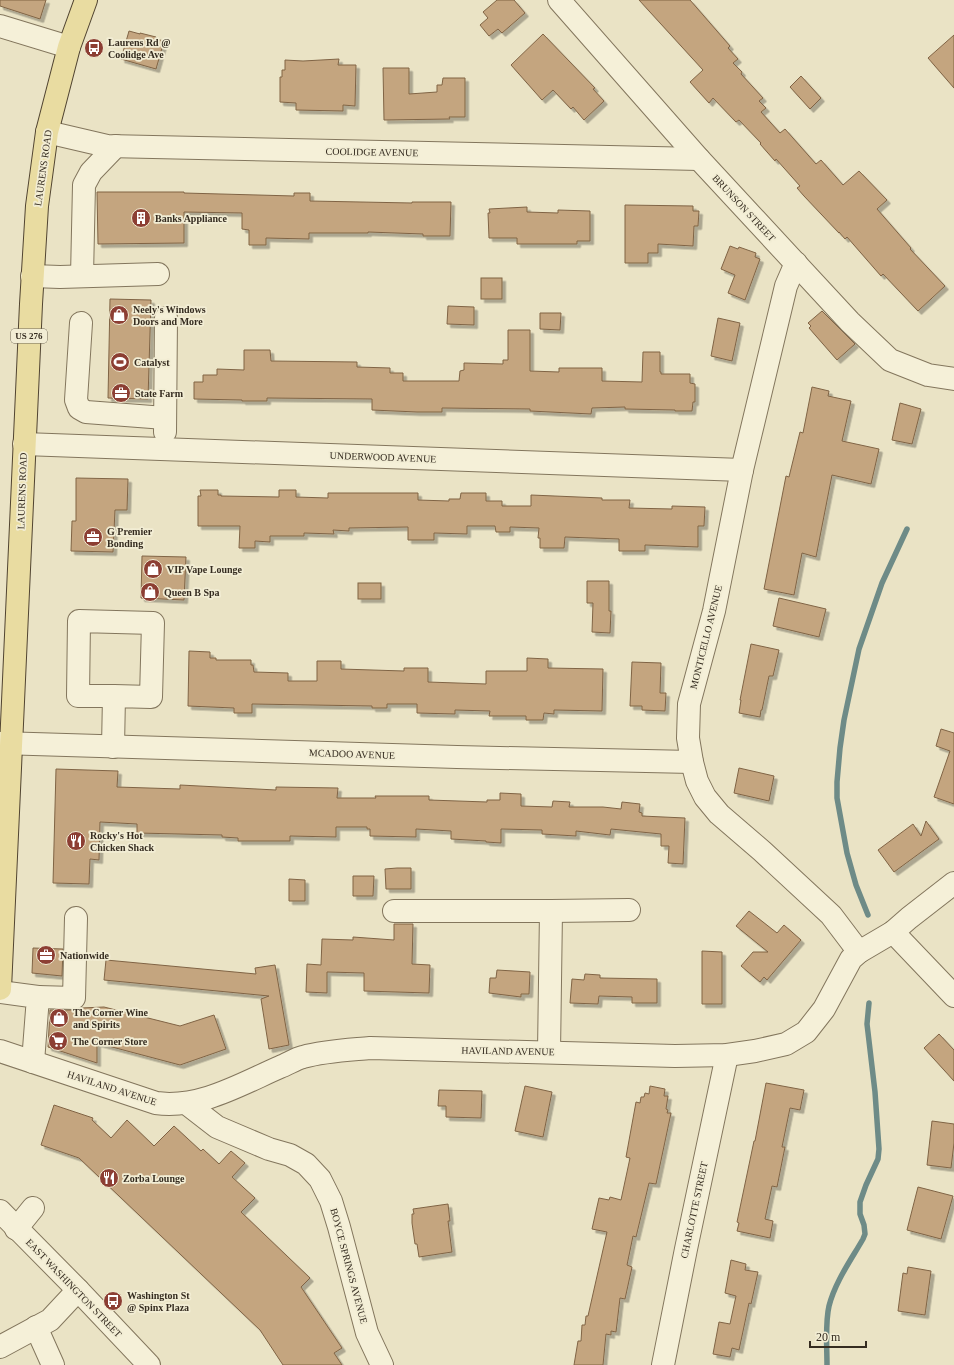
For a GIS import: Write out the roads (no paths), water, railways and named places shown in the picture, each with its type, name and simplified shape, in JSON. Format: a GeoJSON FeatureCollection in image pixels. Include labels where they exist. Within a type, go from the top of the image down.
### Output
{"type":"FeatureCollection","features":[{"type":"Feature","properties":{"kind":"main road","name":"LAURENS ROAD"},"geometry":{"type":"LineString","coordinates":[[0,989],[6,743],[37,206],[47,132],[69,47],[86,0]]}},
{"type":"Feature","properties":{"kind":"street","name":"BRUNSON STREET"},"geometry":{"type":"LineString","coordinates":[[559,0],[699,160],[850,322],[890,360],[928,375],[954,379]]}},
{"type":"Feature","properties":{"kind":"street"},"geometry":{"type":"LineString","coordinates":[[0,26],[69,47]]}},
{"type":"Feature","properties":{"kind":"street","name":"COOLIDGE AVENUE"},"geometry":{"type":"LineString","coordinates":[[47,132],[107,146],[699,160]]}},
{"type":"Feature","properties":{"kind":"street"},"geometry":{"type":"LineString","coordinates":[[82,276],[84,185],[91,172],[116,146]]}},
{"type":"Feature","properties":{"kind":"street","name":"MONTICELLO AVENUE"},"geometry":{"type":"LineString","coordinates":[[796,263],[786,286],[742,470],[714,611],[689,704],[688,738],[692,762],[697,780],[704,796],[719,814],[762,851],[831,915],[859,952]]}},
{"type":"Feature","properties":{"kind":"street"},"geometry":{"type":"LineString","coordinates":[[32,276],[158,274]]}},
{"type":"Feature","properties":{"kind":"street"},"geometry":{"type":"LineString","coordinates":[[165,449],[166,318]]}},
{"type":"Feature","properties":{"kind":"street"},"geometry":{"type":"LineString","coordinates":[[81,323],[76,400],[79,408],[86,412],[165,418]]}},
{"type":"Feature","properties":{"kind":"street","name":"UNDERWOOD AVENUE"},"geometry":{"type":"LineString","coordinates":[[24,444],[742,470]]}},
{"type":"Feature","properties":{"kind":"street"},"geometry":{"type":"LineString","coordinates":[[79,621],[153,623],[151,697],[114,696],[78,696],[79,621]]}},
{"type":"Feature","properties":{"kind":"street"},"geometry":{"type":"LineString","coordinates":[[113,747],[114,696]]}},
{"type":"Feature","properties":{"kind":"street","name":"MCADOO AVENUE"},"geometry":{"type":"LineString","coordinates":[[6,743],[457,757],[692,762]]}},
{"type":"Feature","properties":{"kind":"street","name":"HAVILAND AVENUE"},"geometry":{"type":"LineString","coordinates":[[0,1050],[156,1103],[169,1105],[186,1103],[216,1095],[303,1057],[370,1048],[675,1056],[727,1055],[755,1051],[786,1044],[806,1032],[824,1009],[851,959],[859,952],[893,932],[954,883]]}},
{"type":"Feature","properties":{"kind":"street"},"geometry":{"type":"LineString","coordinates":[[394,911],[629,910]]}},
{"type":"Feature","properties":{"kind":"street"},"geometry":{"type":"LineString","coordinates":[[549,1052],[551,911]]}},
{"type":"Feature","properties":{"kind":"street"},"geometry":{"type":"LineString","coordinates":[[0,992],[38,998],[74,998],[76,918]]}},
{"type":"Feature","properties":{"kind":"street"},"geometry":{"type":"LineString","coordinates":[[893,932],[954,996]]}},
{"type":"Feature","properties":{"kind":"street"},"geometry":{"type":"LineString","coordinates":[[33,1062],[38,998]]}},
{"type":"Feature","properties":{"kind":"street","name":"CHARLOTTE STREET"},"geometry":{"type":"LineString","coordinates":[[663,1365],[727,1055]]}},
{"type":"Feature","properties":{"kind":"street","name":"BOYCE SPRINGS AVENUE"},"geometry":{"type":"LineString","coordinates":[[186,1103],[217,1127],[269,1149],[290,1155],[306,1164],[320,1179],[331,1201],[339,1227],[367,1333],[382,1365]]}},
{"type":"Feature","properties":{"kind":"street"},"geometry":{"type":"LineString","coordinates":[[16,1229],[33,1208]]}},
{"type":"Feature","properties":{"kind":"street","name":"EAST WASHINGTON STREET"},"geometry":{"type":"LineString","coordinates":[[0,1212],[78,1290],[145,1364]]}},
{"type":"Feature","properties":{"kind":"street"},"geometry":{"type":"LineString","coordinates":[[0,1350],[36,1327],[50,1320],[78,1290]]}},
{"type":"Feature","properties":{"kind":"street"},"geometry":{"type":"LineString","coordinates":[[36,1327],[52,1365]]}},
{"type":"Feature","properties":{"kind":"waterway"},"geometry":{"type":"LineString","coordinates":[[868,915],[856,885],[847,853],[837,798],[840,748],[844,720],[859,649],[882,583],[907,529]]}},
{"type":"Feature","properties":{"kind":"waterway"},"geometry":{"type":"LineString","coordinates":[[827,1365],[827,1327],[829,1306],[835,1288],[865,1234],[864,1225],[860,1214],[860,1202],[878,1159],[879,1149],[875,1092],[867,1024],[869,1003]]}},
{"type":"Feature","properties":{"kind":"place","name":"Laurens Rd @ Coolidge Ave"},"geometry":{"type":"Point","coordinates":[94,48]}},
{"type":"Feature","properties":{"kind":"place","name":"Banks Appliance"},"geometry":{"type":"Point","coordinates":[141,218]}},
{"type":"Feature","properties":{"kind":"place","name":"Neely's Windows Doors and More"},"geometry":{"type":"Point","coordinates":[119,315]}},
{"type":"Feature","properties":{"kind":"place","name":"Catalyst"},"geometry":{"type":"Point","coordinates":[120,362]}},
{"type":"Feature","properties":{"kind":"place","name":"State Farm"},"geometry":{"type":"Point","coordinates":[121,393]}},
{"type":"Feature","properties":{"kind":"place","name":"G Premier Bonding"},"geometry":{"type":"Point","coordinates":[93,537]}},
{"type":"Feature","properties":{"kind":"place","name":"VIP Vape Lounge"},"geometry":{"type":"Point","coordinates":[153,569]}},
{"type":"Feature","properties":{"kind":"place","name":"Queen B Spa"},"geometry":{"type":"Point","coordinates":[150,592]}},
{"type":"Feature","properties":{"kind":"place","name":"Rocky's Hot Chicken Shack"},"geometry":{"type":"Point","coordinates":[76,841]}},
{"type":"Feature","properties":{"kind":"place","name":"Nationwide"},"geometry":{"type":"Point","coordinates":[46,955]}},
{"type":"Feature","properties":{"kind":"place","name":"The Corner Wine and Spirits"},"geometry":{"type":"Point","coordinates":[59,1018]}},
{"type":"Feature","properties":{"kind":"place","name":"The Corner Store"},"geometry":{"type":"Point","coordinates":[58,1041]}},
{"type":"Feature","properties":{"kind":"place","name":"Zorba Lounge"},"geometry":{"type":"Point","coordinates":[109,1178]}},
{"type":"Feature","properties":{"kind":"place","name":"Washington St @ Spinx Plaza"},"geometry":{"type":"Point","coordinates":[113,1301]}}]}
